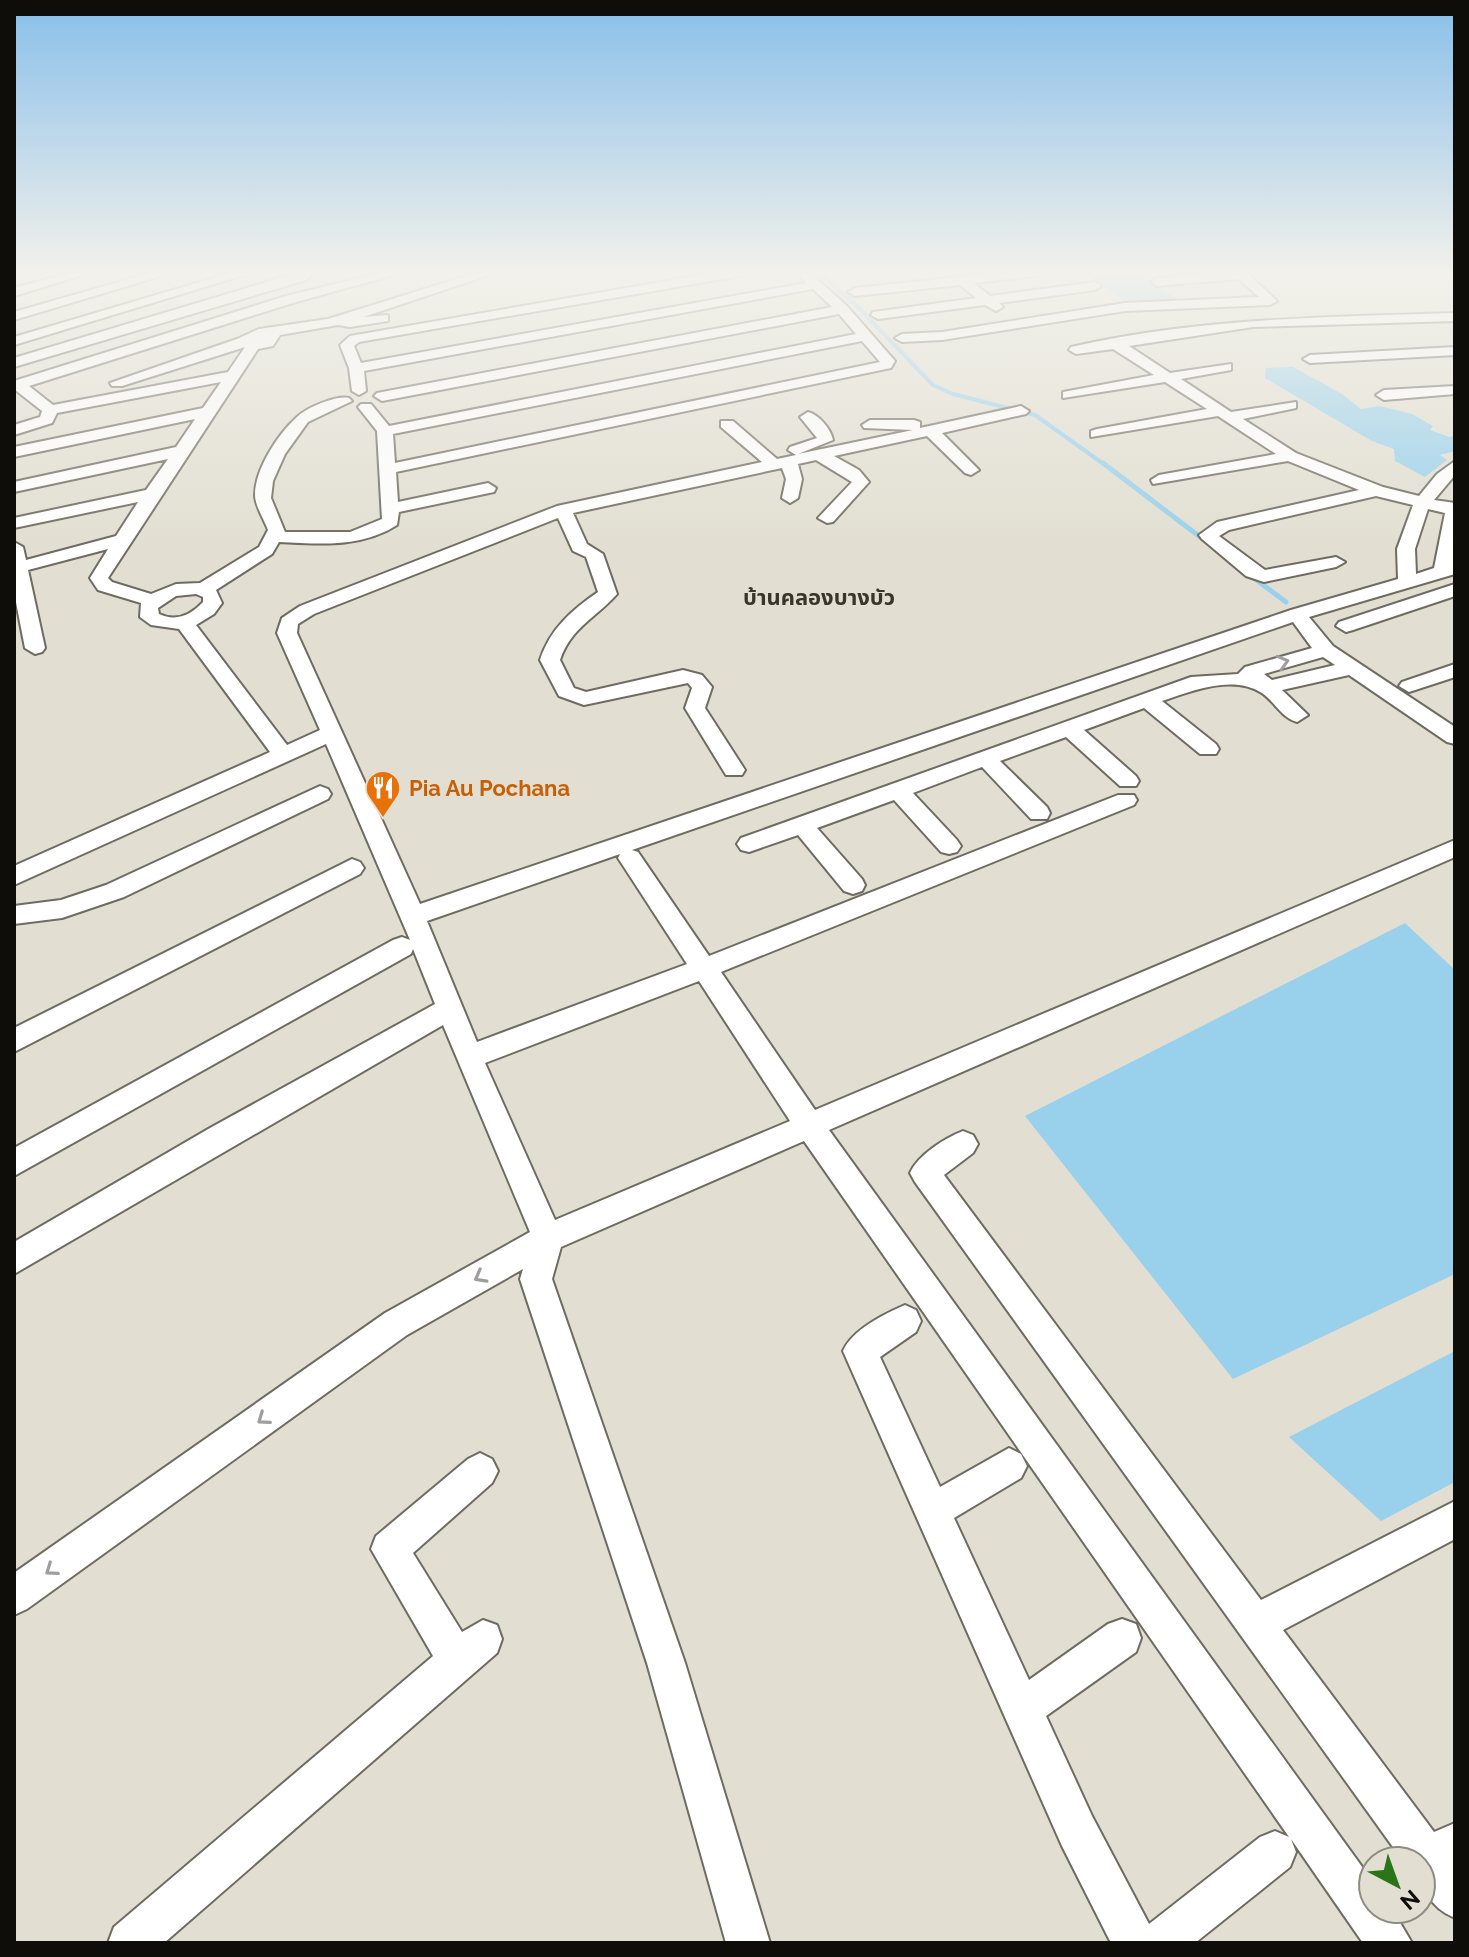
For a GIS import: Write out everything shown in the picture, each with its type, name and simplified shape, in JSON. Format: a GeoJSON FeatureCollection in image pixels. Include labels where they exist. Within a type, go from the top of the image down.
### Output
{"type":"FeatureCollection","features":[{"type":"Feature","properties":{"kind":"street"},"geometry":{"type":"LineString","coordinates":[[87,363],[18,385],[48,408],[233,375]]}},
{"type":"Feature","properties":{"kind":"street"},"geometry":{"type":"LineString","coordinates":[[48,408],[182,363]]}},
{"type":"Feature","properties":{"kind":"street"},"geometry":{"type":"LineString","coordinates":[[153,601],[100,583],[152,494],[211,411],[238,363]]}},
{"type":"Feature","properties":{"kind":"street"},"geometry":{"type":"LineString","coordinates":[[275,537],[358,537],[381,529],[391,521],[385,431],[356,400],[354,363]]}},
{"type":"Feature","properties":{"kind":"street"},"geometry":{"type":"LineString","coordinates":[[356,368],[382,363]]}},
{"type":"Feature","properties":{"kind":"street"},"geometry":{"type":"LineString","coordinates":[[203,590],[266,550],[275,537],[277,523],[263,498],[265,481],[277,454],[303,419],[356,400],[378,402],[382,396],[555,363]]}},
{"type":"Feature","properties":{"kind":"street"},"geometry":{"type":"LineString","coordinates":[[385,431],[727,363]]}},
{"type":"Feature","properties":{"kind":"street"},"geometry":{"type":"LineString","coordinates":[[388,469],[887,363]]}},
{"type":"Feature","properties":{"kind":"street"},"geometry":{"type":"LineString","coordinates":[[413,916],[1298,614],[1448,570],[1454,509],[1377,491],[1294,457],[1222,415],[1147,363]]}},
{"type":"Feature","properties":{"kind":"street"},"geometry":{"type":"LineString","coordinates":[[1068,395],[1226,367]]}},
{"type":"Feature","properties":{"kind":"street"},"geometry":{"type":"LineString","coordinates":[[1384,395],[1455,390]]}},
{"type":"Feature","properties":{"kind":"street"},"geometry":{"type":"LineString","coordinates":[[1097,434],[1291,405]]}},
{"type":"Feature","properties":{"kind":"street"},"geometry":{"type":"LineString","coordinates":[[14,430],[47,420],[48,408]]}},
{"type":"Feature","properties":{"kind":"street"},"geometry":{"type":"LineString","coordinates":[[14,452],[211,411]]}},
{"type":"Feature","properties":{"kind":"street"},"geometry":{"type":"LineString","coordinates":[[748,1943],[666,1663],[536,1279],[548,1238],[469,1057],[413,916],[287,633],[289,622],[307,610],[563,510],[932,435],[1021,411]]}},
{"type":"Feature","properties":{"kind":"street"},"geometry":{"type":"LineString","coordinates":[[788,463],[796,450],[821,442],[826,437],[808,417]]}},
{"type":"Feature","properties":{"kind":"street"},"geometry":{"type":"LineString","coordinates":[[870,425],[907,423],[932,435],[971,470]]}},
{"type":"Feature","properties":{"kind":"street"},"geometry":{"type":"LineString","coordinates":[[727,424],[788,463],[794,479],[790,498]]}},
{"type":"Feature","properties":{"kind":"street"},"geometry":{"type":"LineString","coordinates":[[932,435],[989,431]]}},
{"type":"Feature","properties":{"kind":"street"},"geometry":{"type":"LineString","coordinates":[[14,487],[181,451]]}},
{"type":"Feature","properties":{"kind":"street"},"geometry":{"type":"LineString","coordinates":[[1159,480],[1322,454]]}},
{"type":"Feature","properties":{"kind":"street"},"geometry":{"type":"LineString","coordinates":[[821,456],[853,473],[861,482],[827,518]]}},
{"type":"Feature","properties":{"kind":"street"},"geometry":{"type":"LineString","coordinates":[[1408,582],[1403,561],[1406,539],[1429,490],[1455,466]]}},
{"type":"Feature","properties":{"kind":"street"},"geometry":{"type":"LineString","coordinates":[[391,509],[488,488]]}},
{"type":"Feature","properties":{"kind":"street"},"geometry":{"type":"LineString","coordinates":[[1336,562],[1277,576],[1264,576],[1252,572],[1208,535],[1223,526],[1377,491]]}},
{"type":"Feature","properties":{"kind":"street"},"geometry":{"type":"LineString","coordinates":[[14,523],[152,494]]}},
{"type":"Feature","properties":{"kind":"street"},"geometry":{"type":"LineString","coordinates":[[563,510],[579,547],[594,554],[608,594],[566,627],[554,643],[550,660],[566,692],[584,699],[683,676],[695,679],[702,687],[695,708],[734,770]]}},
{"type":"Feature","properties":{"kind":"street"},"geometry":{"type":"LineString","coordinates":[[35,648],[16,557],[123,540]]}},
{"type":"Feature","properties":{"kind":"street"},"geometry":{"type":"LineString","coordinates":[[177,589],[203,590],[210,593],[213,603],[204,614],[184,622],[164,623],[150,617],[148,607],[153,601],[177,589]]}},
{"type":"Feature","properties":{"kind":"street"},"geometry":{"type":"LineString","coordinates":[[1346,626],[1455,590]]}},
{"type":"Feature","properties":{"kind":"street"},"geometry":{"type":"LineString","coordinates":[[1298,614],[1310,634],[1326,650],[1455,737]]}},
{"type":"Feature","properties":{"kind":"street"},"geometry":{"type":"LineString","coordinates":[[184,622],[283,754]]}},
{"type":"Feature","properties":{"kind":"street"},"geometry":{"type":"LineString","coordinates":[[749,844],[1207,679],[1248,676],[1326,650]]}},
{"type":"Feature","properties":{"kind":"street"},"geometry":{"type":"LineString","coordinates":[[1267,687],[1351,668]]}},
{"type":"Feature","properties":{"kind":"street"},"geometry":{"type":"LineString","coordinates":[[1409,686],[1455,670]]}},
{"type":"Feature","properties":{"kind":"street"},"geometry":{"type":"LineString","coordinates":[[1248,676],[1267,687],[1297,715]]}},
{"type":"Feature","properties":{"kind":"street"},"geometry":{"type":"LineString","coordinates":[[1147,700],[1208,749]]}},
{"type":"Feature","properties":{"kind":"street"},"geometry":{"type":"LineString","coordinates":[[469,1057],[705,968],[1127,790],[1069,728]]}},
{"type":"Feature","properties":{"kind":"street"},"geometry":{"type":"LineString","coordinates":[[14,876],[330,734]]}},
{"type":"Feature","properties":{"kind":"street"},"geometry":{"type":"LineString","coordinates":[[985,758],[1039,813]]}},
{"type":"Feature","properties":{"kind":"street"},"geometry":{"type":"LineString","coordinates":[[898,790],[949,846]]}},
{"type":"Feature","properties":{"kind":"street"},"geometry":{"type":"LineString","coordinates":[[14,915],[62,909],[115,891],[320,794]]}},
{"type":"Feature","properties":{"kind":"street"},"geometry":{"type":"LineString","coordinates":[[802,825],[853,885]]}},
{"type":"Feature","properties":{"kind":"street"},"geometry":{"type":"LineString","coordinates":[[14,1596],[396,1324],[548,1238],[1455,848]]}},
{"type":"Feature","properties":{"kind":"street"},"geometry":{"type":"LineString","coordinates":[[630,858],[809,1125],[1390,1943]]}},
{"type":"Feature","properties":{"kind":"street"},"geometry":{"type":"LineString","coordinates":[[1403,881],[1455,860]]}},
{"type":"Feature","properties":{"kind":"street"},"geometry":{"type":"LineString","coordinates":[[14,1041],[352,868]]}},
{"type":"Feature","properties":{"kind":"street"},"geometry":{"type":"LineString","coordinates":[[14,1163],[402,947]]}},
{"type":"Feature","properties":{"kind":"street"},"geometry":{"type":"LineString","coordinates":[[14,1259],[220,1137],[450,1008]]}},
{"type":"Feature","properties":{"kind":"street"},"geometry":{"type":"LineString","coordinates":[[963,1144],[925,1173],[1255,1624],[1441,1850],[1455,1896]]}},
{"type":"Feature","properties":{"kind":"street"},"geometry":{"type":"LineString","coordinates":[[905,1321],[860,1351],[1077,1831],[1135,1943]]}},
{"type":"Feature","properties":{"kind":"street"},"geometry":{"type":"LineString","coordinates":[[932,1511],[1009,1466]]}},
{"type":"Feature","properties":{"kind":"street"},"geometry":{"type":"LineString","coordinates":[[130,1943],[471,1650],[389,1549],[480,1471]]}},
{"type":"Feature","properties":{"kind":"street"},"geometry":{"type":"LineString","coordinates":[[1255,1624],[1455,1519]]}},
{"type":"Feature","properties":{"kind":"street"},"geometry":{"type":"LineString","coordinates":[[1022,1709],[1122,1638]]}},
{"type":"Feature","properties":{"kind":"street"},"geometry":{"type":"LineString","coordinates":[[1160,1943],[1275,1852]]}},
{"type":"Feature","properties":{"kind":"water"},"geometry":{"type":"Polygon","coordinates":[[[1293,367],[1342,394],[1361,409],[1380,406],[1412,414],[1433,426],[1430,430],[1450,437],[1455,435],[1455,451],[1440,455],[1447,460],[1425,477],[1395,461],[1394,449],[1372,441],[1265,378],[1266,368],[1293,367]]]}},
{"type":"Feature","properties":{"kind":"water"},"geometry":{"type":"Polygon","coordinates":[[[1405,923],[1455,970],[1455,1274],[1233,1379],[1025,1116],[1405,923]]]}},
{"type":"Feature","properties":{"kind":"water"},"geometry":{"type":"Polygon","coordinates":[[[1455,1351],[1455,1482],[1381,1521],[1289,1437],[1455,1351]]]}},
{"type":"Feature","properties":{"kind":"waterway"},"geometry":{"type":"LineString","coordinates":[[912,363],[933,385],[953,394],[1035,415],[1105,465]]}},
{"type":"Feature","properties":{"kind":"waterway"},"geometry":{"type":"LineString","coordinates":[[1103,463],[1208,543]]}},
{"type":"Feature","properties":{"kind":"waterway"},"geometry":{"type":"LineString","coordinates":[[1250,575],[1286,602]]}},
{"type":"Feature","properties":{"kind":"place","name":"Pia Au Pochana"},"geometry":{"type":"Point","coordinates":[383,819]}},
{"type":"Feature","properties":{"kind":"district","name":"บ้านคลองบางบัว"},"geometry":{"type":"Point","coordinates":[819,597]}}]}
